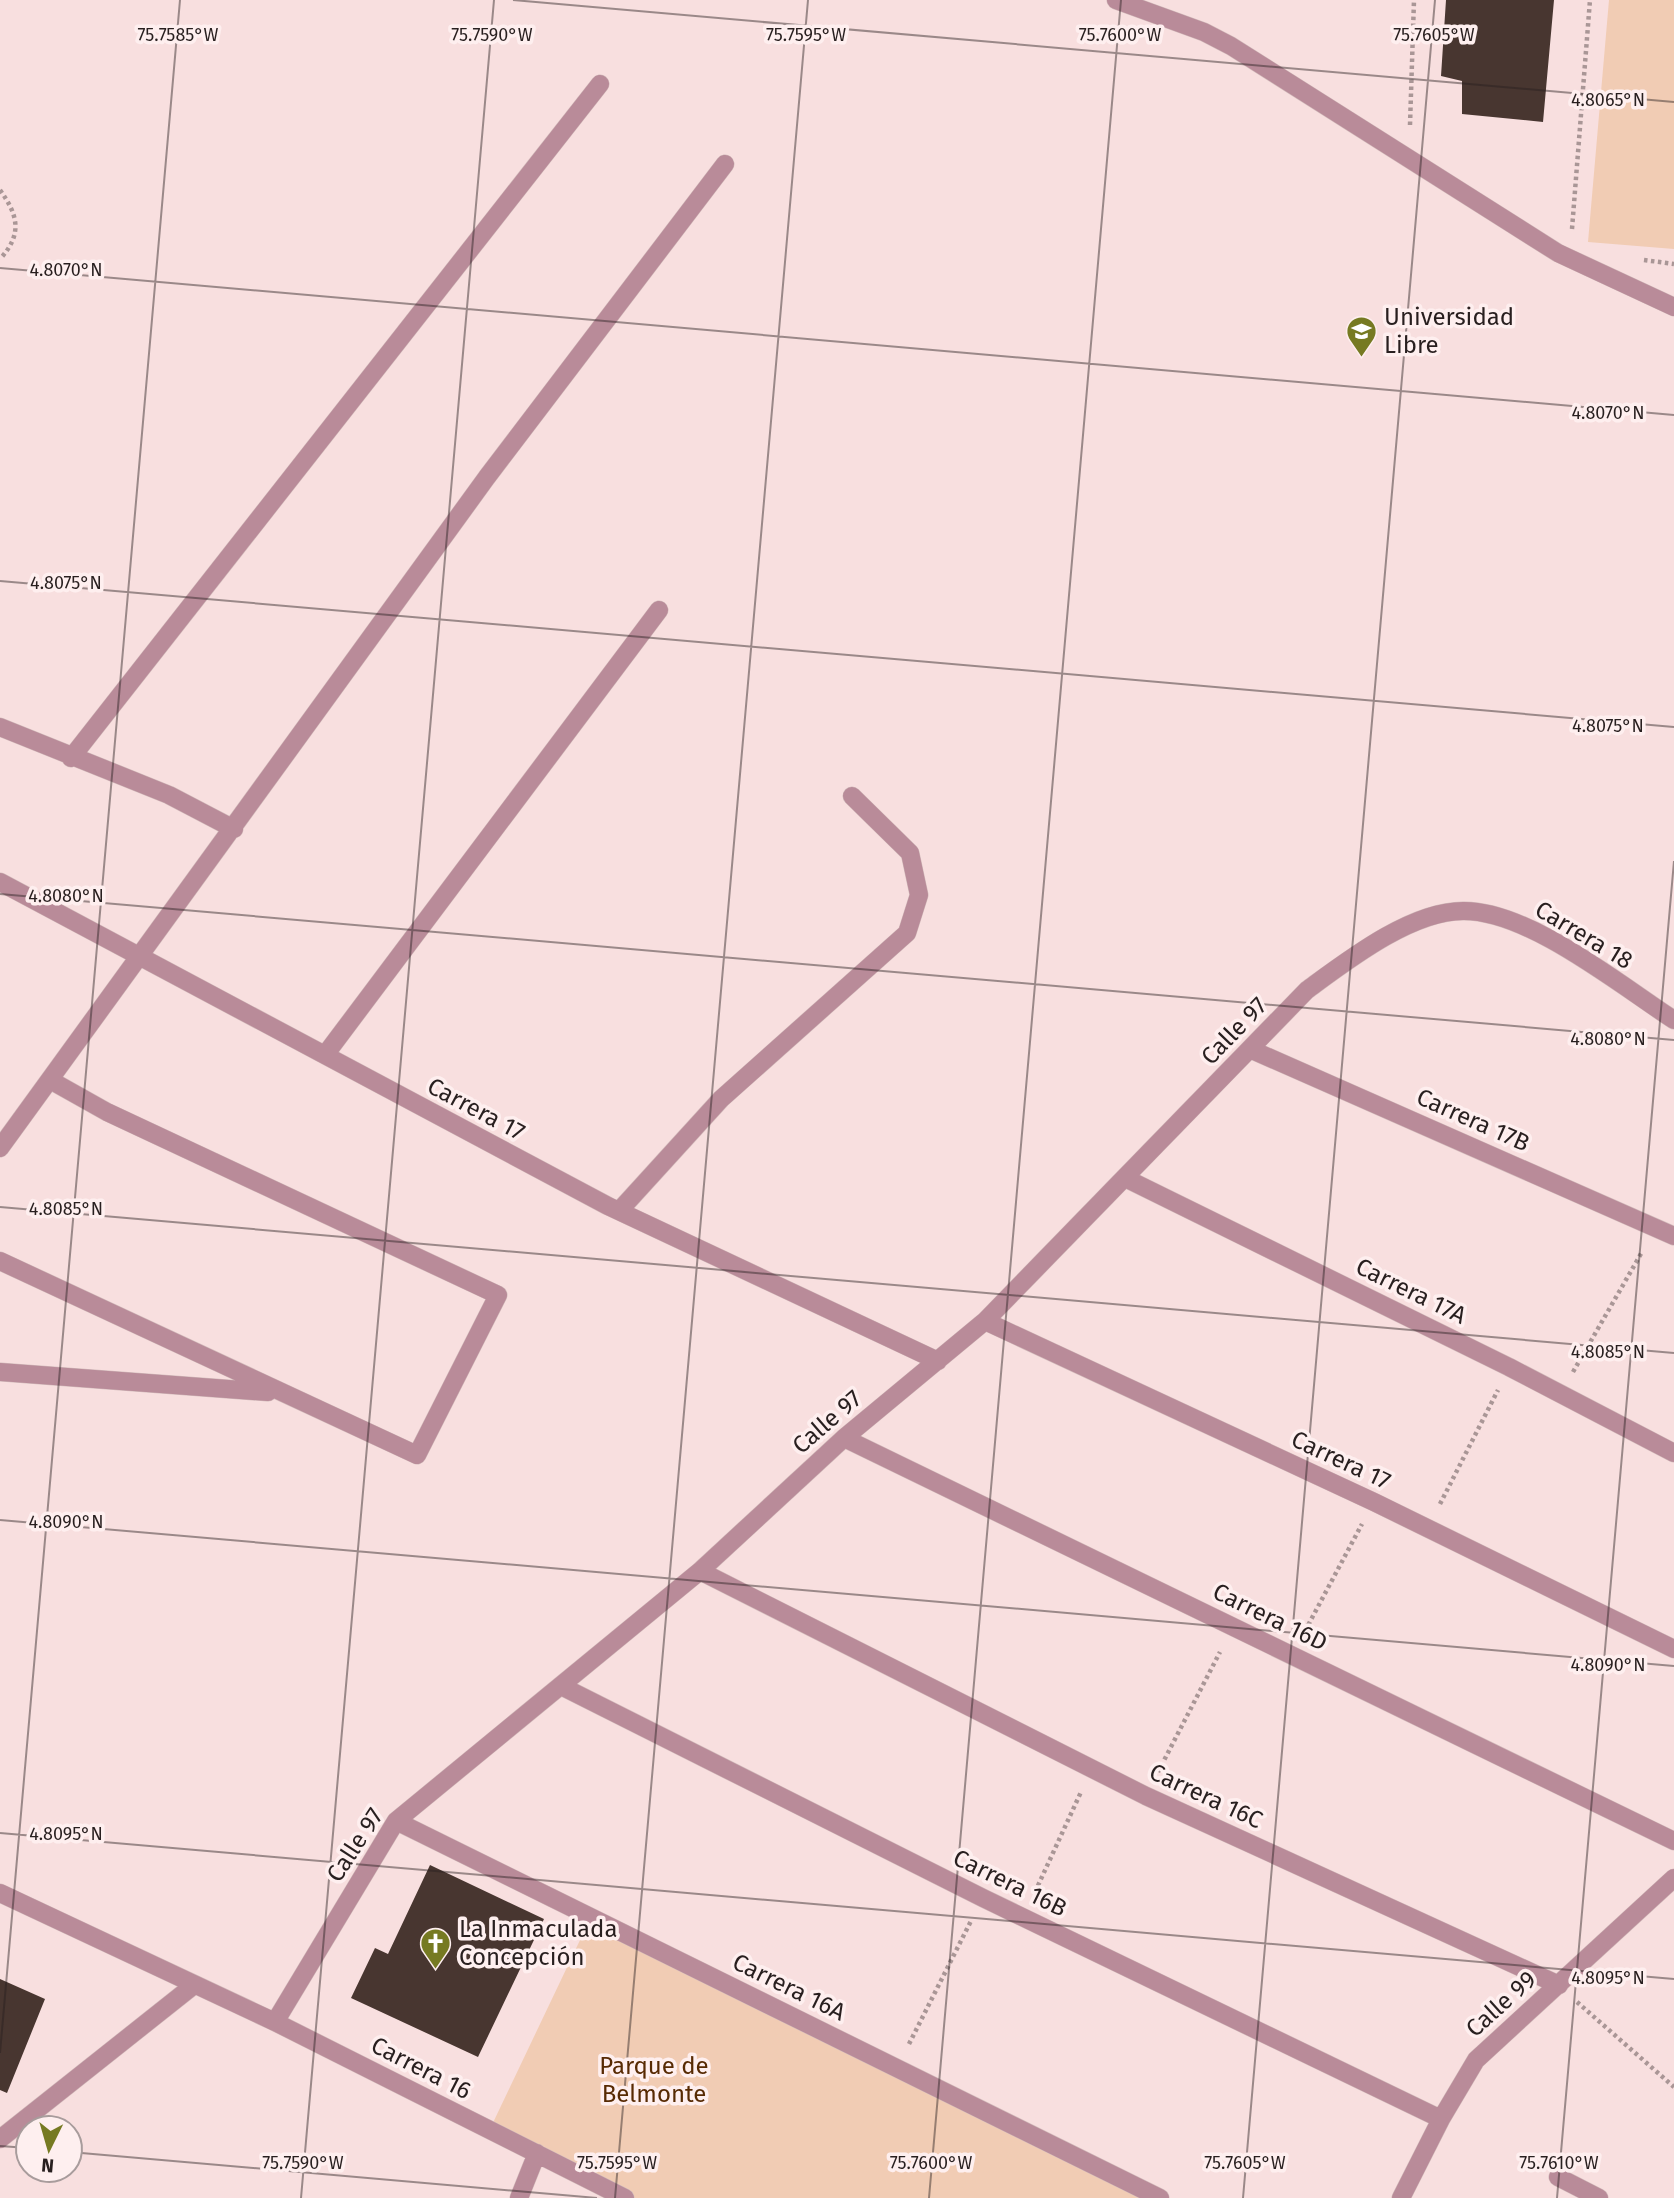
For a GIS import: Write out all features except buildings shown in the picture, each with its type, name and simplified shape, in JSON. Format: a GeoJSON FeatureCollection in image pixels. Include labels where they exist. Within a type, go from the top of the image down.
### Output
{"type":"FeatureCollection","features":[{"type":"Feature","properties":{"kind":"street"},"geometry":{"type":"LineString","coordinates":[[1116,0],[1204,32],[1231,46],[1558,253],[1674,307]]}},
{"type":"Feature","properties":{"kind":"street"},"geometry":{"type":"LineString","coordinates":[[71,758],[600,84]]}},
{"type":"Feature","properties":{"kind":"street"},"geometry":{"type":"LineString","coordinates":[[0,1148],[487,477],[725,164]]}},
{"type":"Feature","properties":{"kind":"street"},"geometry":{"type":"LineString","coordinates":[[325,1055],[659,610]]}},
{"type":"Feature","properties":{"kind":"street"},"geometry":{"type":"LineString","coordinates":[[0,727],[169,796],[234,829]]}},
{"type":"Feature","properties":{"kind":"street"},"geometry":{"type":"LineString","coordinates":[[619,1211],[721,1099],[907,933],[919,895],[910,853],[852,796]]}},
{"type":"Feature","properties":{"kind":"street","name":"Carrera 17"},"geometry":{"type":"LineString","coordinates":[[2,887],[619,1211],[938,1361]]}},
{"type":"Feature","properties":{"kind":"street","name":"Carrera 18"},"geometry":{"type":"LineString","coordinates":[[1461,910],[1509,920],[1544,936],[1674,1020]]}},
{"type":"Feature","properties":{"kind":"street","name":"Calle 97"},"geometry":{"type":"LineString","coordinates":[[275,2022],[396,1821],[700,1570],[844,1438],[985,1321],[1252,1050],[1307,990],[1349,959],[1423,920],[1461,910]]}},
{"type":"Feature","properties":{"kind":"street","name":"Carrera 17B"},"geometry":{"type":"LineString","coordinates":[[1252,1050],[1674,1236]]}},
{"type":"Feature","properties":{"kind":"street"},"geometry":{"type":"LineString","coordinates":[[0,1261],[416,1455],[498,1295],[107,1112],[50,1080]]}},
{"type":"Feature","properties":{"kind":"street","name":"Carrera 17A"},"geometry":{"type":"LineString","coordinates":[[1125,1178],[1509,1367],[1674,1452]]}},
{"type":"Feature","properties":{"kind":"street","name":"Carrera 17"},"geometry":{"type":"LineString","coordinates":[[985,1321],[1374,1502],[1674,1648]]}},
{"type":"Feature","properties":{"kind":"street"},"geometry":{"type":"LineString","coordinates":[[0,1372],[279,1393]]}},
{"type":"Feature","properties":{"kind":"street","name":"Carrera 16D"},"geometry":{"type":"LineString","coordinates":[[844,1438],[1674,1841]]}},
{"type":"Feature","properties":{"kind":"street","name":"Carrera 16C"},"geometry":{"type":"LineString","coordinates":[[700,1570],[1146,1796],[1559,1986]]}},
{"type":"Feature","properties":{"kind":"street","name":"Carrera 16B"},"geometry":{"type":"LineString","coordinates":[[561,1686],[983,1898],[1441,2119]]}},
{"type":"Feature","properties":{"kind":"street","name":"Carrera 16A"},"geometry":{"type":"LineString","coordinates":[[396,1821],[1160,2198]]}},
{"type":"Feature","properties":{"kind":"street","name":"Calle 99"},"geometry":{"type":"LineString","coordinates":[[1401,2198],[1441,2119],[1476,2060],[1674,1878]]}},
{"type":"Feature","properties":{"kind":"street","name":"Carrera 16"},"geometry":{"type":"LineString","coordinates":[[0,1893],[275,2022],[625,2198]]}},
{"type":"Feature","properties":{"kind":"street"},"geometry":{"type":"LineString","coordinates":[[0,2139],[194,1985]]}},
{"type":"Feature","properties":{"kind":"street"},"geometry":{"type":"LineString","coordinates":[[519,2198],[537,2153]]}},
{"type":"Feature","properties":{"kind":"street"},"geometry":{"type":"LineString","coordinates":[[1558,2177],[1599,2198]]}},
{"type":"Feature","properties":{"kind":"path"},"geometry":{"type":"LineString","coordinates":[[1410,130],[1414,0]]}},
{"type":"Feature","properties":{"kind":"path"},"geometry":{"type":"LineString","coordinates":[[1572,231],[1590,0]]}},
{"type":"Feature","properties":{"kind":"path"},"geometry":{"type":"LineString","coordinates":[[0,190],[15,211],[15,231],[0,259]]}},
{"type":"Feature","properties":{"kind":"path"},"geometry":{"type":"LineString","coordinates":[[1637,260],[1674,264]]}},
{"type":"Feature","properties":{"kind":"path"},"geometry":{"type":"LineString","coordinates":[[1561,1394],[1656,1227]]}},
{"type":"Feature","properties":{"kind":"path"},"geometry":{"type":"LineString","coordinates":[[1427,1529],[1509,1367]]}},
{"type":"Feature","properties":{"kind":"path"},"geometry":{"type":"LineString","coordinates":[[1292,1655],[1374,1502]]}},
{"type":"Feature","properties":{"kind":"path"},"geometry":{"type":"LineString","coordinates":[[1146,1796],[1233,1626]]}},
{"type":"Feature","properties":{"kind":"path"},"geometry":{"type":"LineString","coordinates":[[1024,1917],[1091,1769]]}},
{"type":"Feature","properties":{"kind":"path"},"geometry":{"type":"LineString","coordinates":[[897,2068],[983,1898]]}},
{"type":"Feature","properties":{"kind":"path"},"geometry":{"type":"LineString","coordinates":[[1559,1986],[1674,2087]]}},
{"type":"Feature","properties":{"kind":"green space"},"geometry":{"type":"Polygon","coordinates":[[[1609,0],[1674,0],[1674,249],[1588,242],[1609,0]]]}},
{"type":"Feature","properties":{"kind":"green space","name":"Parque de Belmonte"},"geometry":{"type":"Polygon","coordinates":[[[591,1917],[1160,2198],[625,2198],[490,2129],[591,1917]]]}},
{"type":"Feature","properties":{"kind":"place","name":"Universidad Libre"},"geometry":{"type":"Point","coordinates":[1361,358]}},
{"type":"Feature","properties":{"kind":"place","name":"La Inmaculada Concepción"},"geometry":{"type":"Point","coordinates":[436,1970]}}]}
